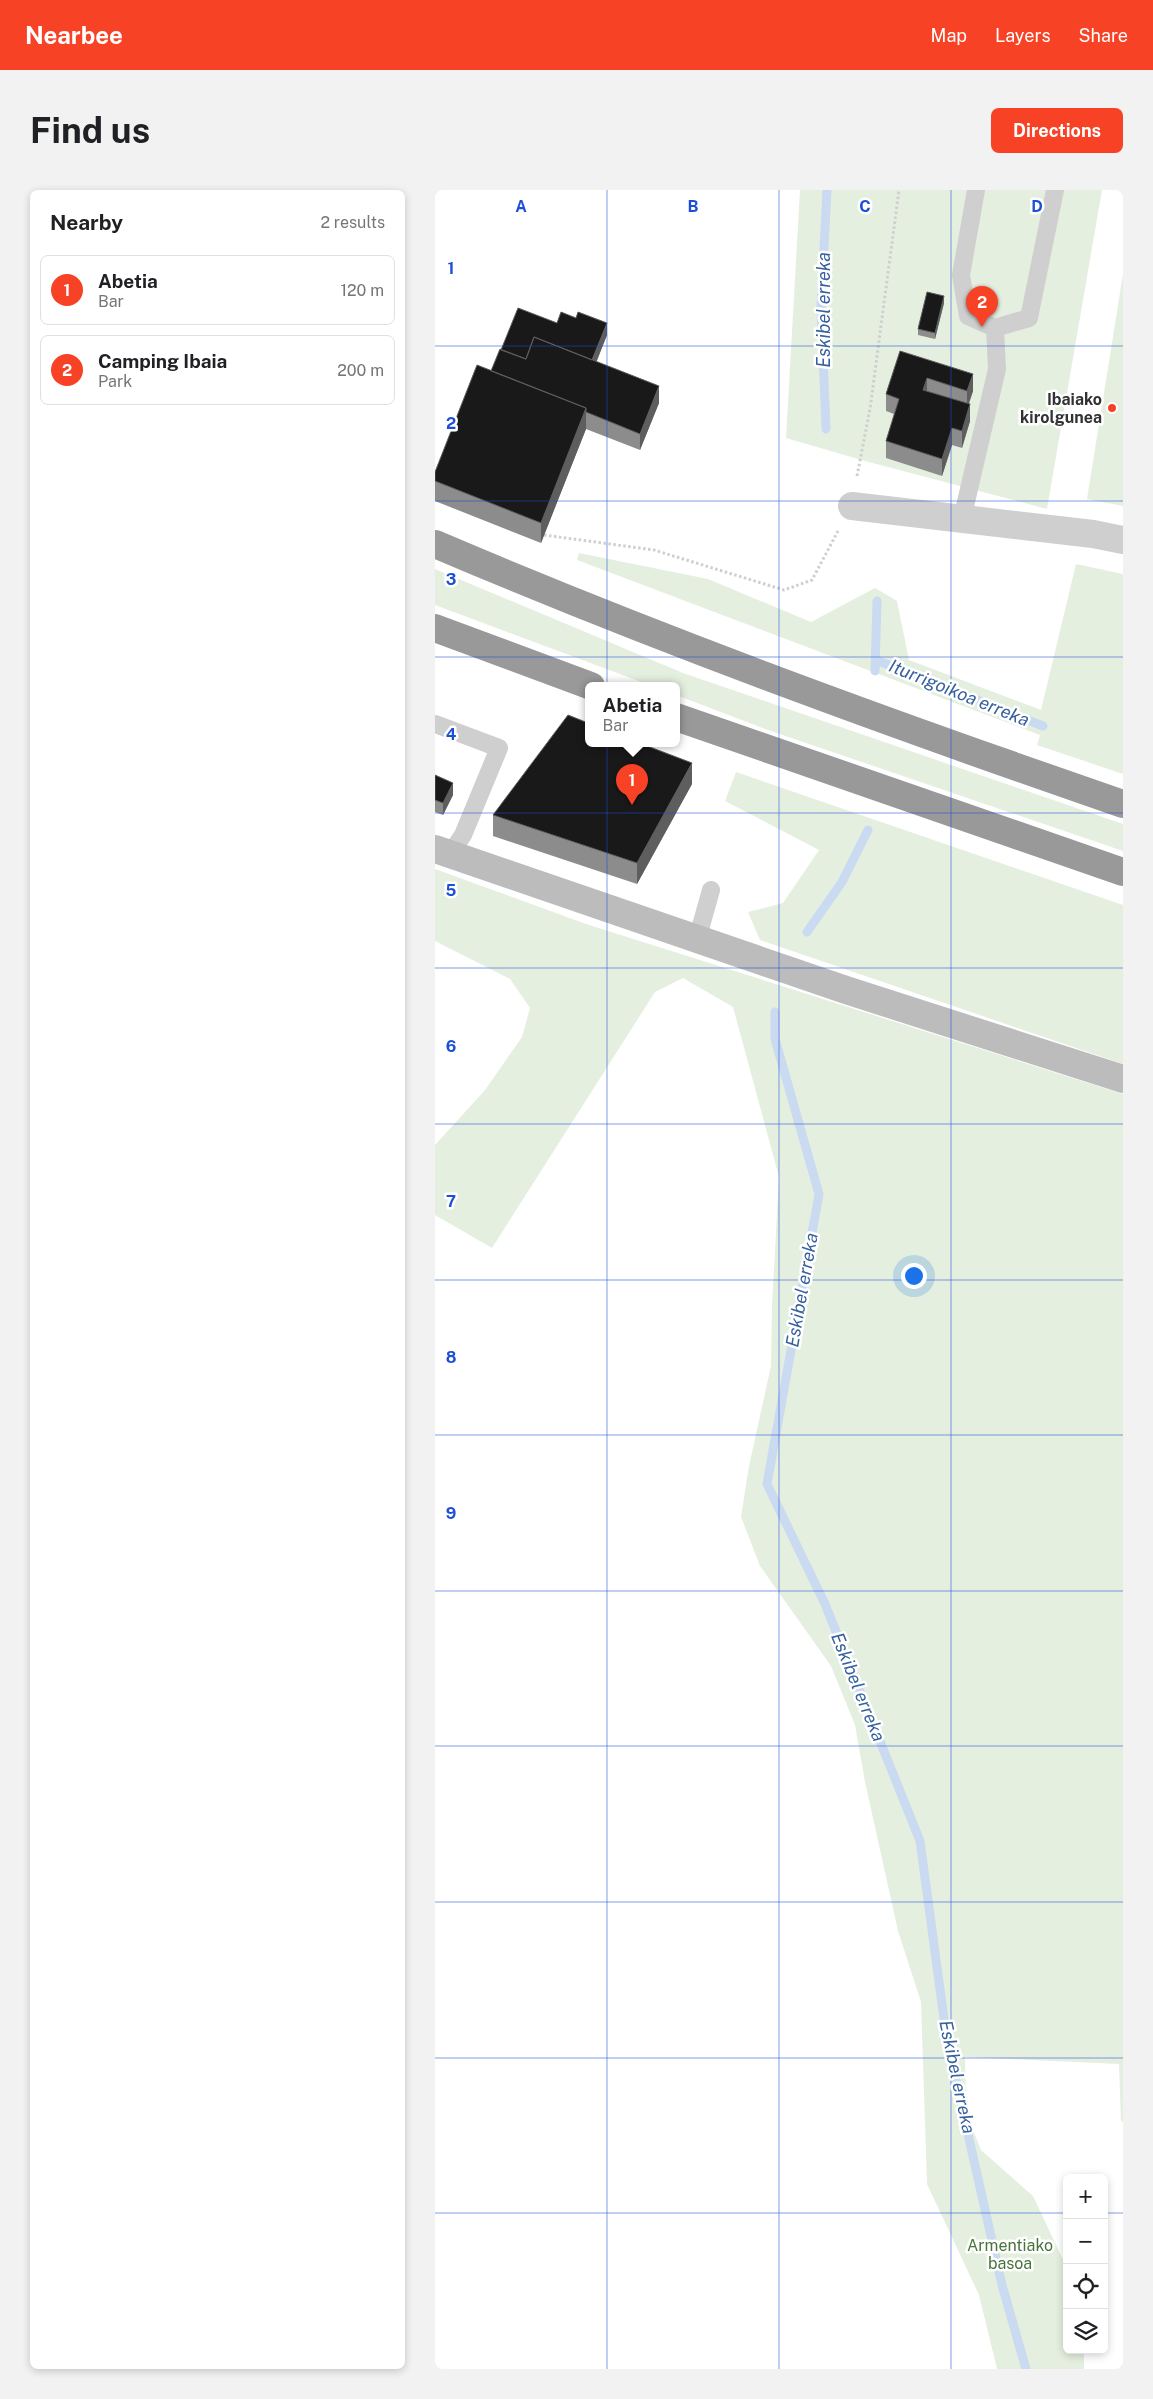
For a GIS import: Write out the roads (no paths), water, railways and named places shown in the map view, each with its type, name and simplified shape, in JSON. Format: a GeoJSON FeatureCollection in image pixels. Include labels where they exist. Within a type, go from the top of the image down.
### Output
{"type":"FeatureCollection","features":[{"type":"Feature","properties":{"kind":"highway"},"geometry":{"type":"LineString","coordinates":[[435,544],[523,582],[751,670],[1123,804]]}},
{"type":"Feature","properties":{"kind":"highway"},"geometry":{"type":"LineString","coordinates":[[435,628],[585,684]]}},
{"type":"Feature","properties":{"kind":"highway"},"geometry":{"type":"LineString","coordinates":[[680,717],[1123,872]]}},
{"type":"Feature","properties":{"kind":"street"},"geometry":{"type":"LineString","coordinates":[[852,506],[1093,534],[1123,540]]}},
{"type":"Feature","properties":{"kind":"street"},"geometry":{"type":"LineString","coordinates":[[443,852],[697,940],[1123,1078]]}},
{"type":"Feature","properties":{"kind":"lane"},"geometry":{"type":"LineString","coordinates":[[976,190],[961,275],[968,316],[995,328],[1029,318],[1055,190]]}},
{"type":"Feature","properties":{"kind":"lane"},"geometry":{"type":"LineString","coordinates":[[962,518],[997,370],[995,328]]}},
{"type":"Feature","properties":{"kind":"lane"},"geometry":{"type":"LineString","coordinates":[[435,724],[499,748],[463,835],[443,852]]}},
{"type":"Feature","properties":{"kind":"lane"},"geometry":{"type":"LineString","coordinates":[[697,940],[711,890]]}},
{"type":"Feature","properties":{"kind":"waterway","name":"Eskibel erreka"},"geometry":{"type":"LineString","coordinates":[[826,429],[821,307],[827,190]]}},
{"type":"Feature","properties":{"kind":"waterway","name":"Eskibel erreka"},"geometry":{"type":"LineString","coordinates":[[875,671],[877,601]]}},
{"type":"Feature","properties":{"kind":"waterway","name":"Iturrigoikoa erreka"},"geometry":{"type":"LineString","coordinates":[[876,660],[1043,726]]}},
{"type":"Feature","properties":{"kind":"waterway","name":"Eskibel erreka"},"geometry":{"type":"LineString","coordinates":[[807,932],[842,882],[868,830]]}},
{"type":"Feature","properties":{"kind":"waterway","name":"Eskibel erreka"},"geometry":{"type":"LineString","coordinates":[[775,1012],[775,1039],[819,1194],[767,1484],[825,1604],[920,1841],[947,2041],[1002,2285],[1026,2369]]}},
{"type":"Feature","properties":{"kind":"place","name":"Camping Ibaia"},"geometry":{"type":"Point","coordinates":[982,327]}},
{"type":"Feature","properties":{"kind":"place","name":"Ibaiako kirolgunea"},"geometry":{"type":"Point","coordinates":[1112,408]}},
{"type":"Feature","properties":{"kind":"place","name":"Abetia"},"geometry":{"type":"Point","coordinates":[632,805]}},
{"type":"Feature","properties":{"kind":"park label","name":"Armentiako basoa"},"geometry":{"type":"Point","coordinates":[1010,2254]}}]}
